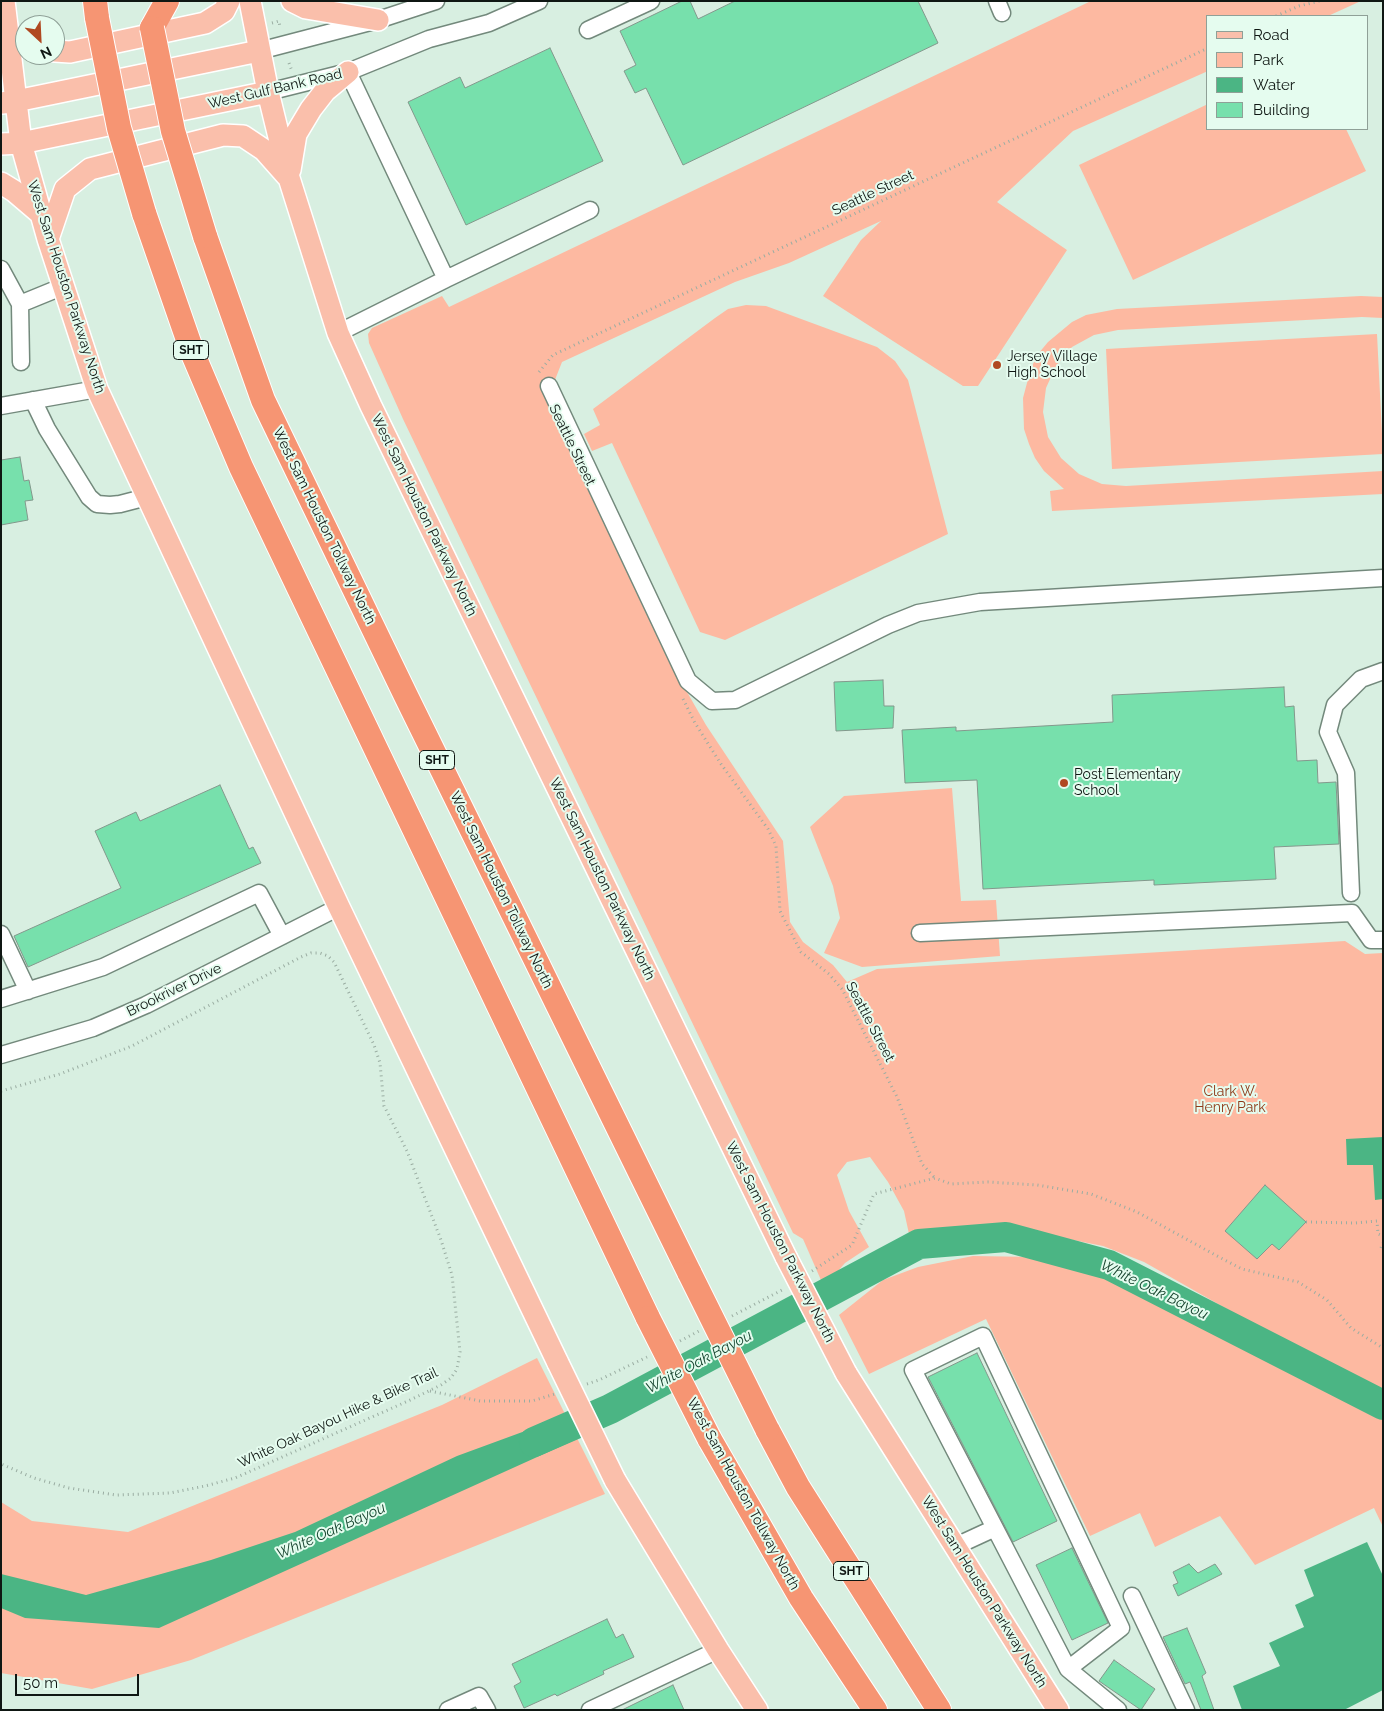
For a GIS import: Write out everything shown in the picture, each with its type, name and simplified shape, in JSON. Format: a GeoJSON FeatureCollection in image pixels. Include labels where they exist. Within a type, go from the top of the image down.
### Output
{"type":"FeatureCollection","features":[{"type":"Feature","properties":{"kind":"highway","name":"West Sam Houston Tollway North"},"geometry":{"type":"LineString","coordinates":[[94,1],[116,113],[127,158],[144,213],[193,354],[241,467],[648,1318],[709,1438],[801,1598],[875,1710]]}},
{"type":"Feature","properties":{"kind":"highway","name":"West Sam Houston Tollway North"},"geometry":{"type":"LineString","coordinates":[[147,1],[173,131],[205,236],[267,409],[406,696],[767,1429],[798,1487],[939,1710]]}},
{"type":"Feature","properties":{"kind":"highway"},"geometry":{"type":"LineString","coordinates":[[152,28],[167,1]]}},
{"type":"Feature","properties":{"kind":"main road"},"geometry":{"type":"LineString","coordinates":[[65,52],[205,23],[224,11],[230,1]]}},
{"type":"Feature","properties":{"kind":"main road","name":"West Sam Houston Parkway North"},"geometry":{"type":"LineString","coordinates":[[250,1],[268,92],[289,178],[338,333],[371,406],[786,1257],[846,1373],[1058,1710]]}},
{"type":"Feature","properties":{"kind":"main road"},"geometry":{"type":"LineString","coordinates":[[292,1],[306,8],[378,20]]}},
{"type":"Feature","properties":{"kind":"main road"},"geometry":{"type":"LineString","coordinates":[[3,17],[15,27]]}},
{"type":"Feature","properties":{"kind":"main road","name":"West Sam Houston Parkway North"},"geometry":{"type":"LineString","coordinates":[[3,17],[11,143],[41,214],[97,388],[339,907],[615,1480],[718,1650],[757,1710]]}},
{"type":"Feature","properties":{"kind":"main road"},"geometry":{"type":"LineString","coordinates":[[9,102],[259,51]]}},
{"type":"Feature","properties":{"kind":"main road"},"geometry":{"type":"LineString","coordinates":[[289,178],[296,134],[311,109],[325,91],[348,72]]}},
{"type":"Feature","properties":{"kind":"main road","name":"West Gulf Bank Road"},"geometry":{"type":"LineString","coordinates":[[11,143],[268,92]]}},
{"type":"Feature","properties":{"kind":"main road"},"geometry":{"type":"LineString","coordinates":[[48,239],[66,189],[90,169],[223,135],[243,136],[264,150],[289,178]]}},
{"type":"Feature","properties":{"kind":"main road"},"geometry":{"type":"LineString","coordinates":[[1,183],[14,191],[41,214]]}},
{"type":"Feature","properties":{"kind":"street"},"geometry":{"type":"LineString","coordinates":[[259,51],[378,20],[397,7],[436,1]]}},
{"type":"Feature","properties":{"kind":"street","name":"West Gulf Bank Road"},"geometry":{"type":"LineString","coordinates":[[268,92],[348,72],[430,39],[489,23],[539,1]]}},
{"type":"Feature","properties":{"kind":"street"},"geometry":{"type":"LineString","coordinates":[[588,30],[652,1]]}},
{"type":"Feature","properties":{"kind":"street"},"geometry":{"type":"LineString","coordinates":[[348,72],[446,279]]}},
{"type":"Feature","properties":{"kind":"street"},"geometry":{"type":"LineString","coordinates":[[338,333],[590,210]]}},
{"type":"Feature","properties":{"kind":"street"},"geometry":{"type":"LineString","coordinates":[[1,269],[20,304],[21,362]]}},
{"type":"Feature","properties":{"kind":"street"},"geometry":{"type":"LineString","coordinates":[[20,304],[64,286]]}},
{"type":"Feature","properties":{"kind":"street"},"geometry":{"type":"LineString","coordinates":[[543,380],[688,681],[712,701],[735,700],[888,625],[918,613],[980,602],[1383,578]]}},
{"type":"Feature","properties":{"kind":"street"},"geometry":{"type":"LineString","coordinates":[[1,406],[97,388]]}},
{"type":"Feature","properties":{"kind":"street"},"geometry":{"type":"LineString","coordinates":[[33,400],[47,429],[89,497],[97,504],[110,505],[148,497]]}},
{"type":"Feature","properties":{"kind":"street"},"geometry":{"type":"LineString","coordinates":[[1351,893],[1346,773],[1328,732],[1335,705],[1361,679],[1383,670]]}},
{"type":"Feature","properties":{"kind":"street"},"geometry":{"type":"LineString","coordinates":[[1,999],[103,967],[259,893],[282,936]]}},
{"type":"Feature","properties":{"kind":"street","name":"Brookriver Drive"},"geometry":{"type":"LineString","coordinates":[[1,1055],[93,1028],[146,1005],[339,907]]}},
{"type":"Feature","properties":{"kind":"street"},"geometry":{"type":"LineString","coordinates":[[920,933],[1352,913],[1377,940]]}},
{"type":"Feature","properties":{"kind":"street"},"geometry":{"type":"LineString","coordinates":[[1,934],[28,991]]}},
{"type":"Feature","properties":{"kind":"street"},"geometry":{"type":"LineString","coordinates":[[1068,1669],[1121,1628],[983,1336],[913,1370],[1068,1669],[1118,1710]]}},
{"type":"Feature","properties":{"kind":"street"},"geometry":{"type":"LineString","coordinates":[[956,1546],[995,1528]]}},
{"type":"Feature","properties":{"kind":"street"},"geometry":{"type":"LineString","coordinates":[[1132,1596],[1186,1710]]}},
{"type":"Feature","properties":{"kind":"street"},"geometry":{"type":"LineString","coordinates":[[592,1709],[718,1650]]}},
{"type":"Feature","properties":{"kind":"street"},"geometry":{"type":"LineString","coordinates":[[448,1710],[479,1696],[487,1710]]}},
{"type":"Feature","properties":{"kind":"path"},"geometry":{"type":"LineString","coordinates":[[1278,15],[1299,6],[1320,1]]}},
{"type":"Feature","properties":{"kind":"path"},"geometry":{"type":"LineString","coordinates":[[269,23],[279,21],[280,27]]}},
{"type":"Feature","properties":{"kind":"path","name":"Seattle Street"},"geometry":{"type":"LineString","coordinates":[[543,380],[553,355],[1206,49]]}},
{"type":"Feature","properties":{"kind":"path"},"geometry":{"type":"LineString","coordinates":[[289,63],[292,71]]}},
{"type":"Feature","properties":{"kind":"path","name":"Seattle Street"},"geometry":{"type":"LineString","coordinates":[[682,696],[695,723],[716,756],[768,829],[776,846],[780,911],[801,952],[829,974],[842,989],[897,1097],[922,1164],[934,1178],[951,1184],[988,1182],[1037,1185],[1092,1194],[1138,1212],[1242,1269],[1298,1282],[1327,1300],[1351,1328],[1383,1348]]}},
{"type":"Feature","properties":{"kind":"path","name":"White Oak Bayou Hike & Bike Trail"},"geometry":{"type":"LineString","coordinates":[[1,1090],[60,1074],[132,1046],[301,957],[311,953],[320,953],[328,956],[334,962],[374,1045],[382,1072],[384,1106],[407,1151],[441,1240],[452,1274],[460,1352],[457,1370],[450,1378],[408,1402],[235,1478],[204,1486],[170,1493],[116,1495],[70,1488],[34,1478],[1,1464]]}},
{"type":"Feature","properties":{"kind":"path"},"geometry":{"type":"LineString","coordinates":[[1306,1222],[1355,1223],[1376,1221],[1378,1234],[1383,1236]]}},
{"type":"Feature","properties":{"kind":"path"},"geometry":{"type":"LineString","coordinates":[[1381,1248],[1383,1243]]}},
{"type":"Feature","properties":{"kind":"green space","name":"Clark W. Henry Park"},"geometry":{"type":"Polygon","coordinates":[[[1091,1],[1361,1],[1330,15],[1206,15],[1206,72],[1073,131],[997,202],[1067,250],[978,386],[963,386],[823,296],[861,240],[881,221],[789,263],[735,282],[562,362],[549,395],[683,685],[706,725],[783,841],[790,922],[803,942],[833,965],[847,982],[877,969],[1345,941],[1365,954],[1383,953],[1383,1395],[1361,1385],[1144,1262],[1103,1246],[1043,1234],[1000,1229],[911,1243],[904,1211],[888,1182],[870,1157],[847,1162],[837,1175],[849,1211],[869,1247],[845,1263],[824,1287],[803,1239],[793,1233],[403,419],[369,343],[368,334],[372,328],[442,296],[449,307],[1091,1]]]}},
{"type":"Feature","properties":{"kind":"green space"},"geometry":{"type":"Polygon","coordinates":[[[1206,105],[1206,130],[1346,130],[1366,171],[1133,280],[1079,165],[1206,105]]]}},
{"type":"Feature","properties":{"kind":"green space"},"geometry":{"type":"Polygon","coordinates":[[[1361,296],[1383,297],[1383,318],[1362,317],[1118,330],[1094,335],[1072,347],[1056,366],[1046,388],[1043,412],[1048,437],[1061,458],[1079,474],[1102,484],[1126,486],[1383,471],[1383,494],[1052,511],[1050,491],[1064,489],[1044,471],[1035,458],[1024,429],[1023,398],[1031,368],[1038,354],[1048,342],[1072,322],[1086,315],[1117,309],[1361,296]]]}},
{"type":"Feature","properties":{"kind":"green space"},"geometry":{"type":"Polygon","coordinates":[[[746,305],[766,306],[877,347],[895,361],[908,380],[948,534],[725,640],[700,632],[612,443],[592,451],[584,434],[600,425],[593,409],[728,309],[746,305]]]}},
{"type":"Feature","properties":{"kind":"green space"},"geometry":{"type":"Polygon","coordinates":[[[1377,334],[1383,454],[1112,469],[1106,349],[1377,334]]]}},
{"type":"Feature","properties":{"kind":"green space"},"geometry":{"type":"Polygon","coordinates":[[[952,788],[961,901],[996,900],[1000,956],[862,967],[824,953],[840,918],[833,886],[810,827],[844,796],[952,788]]]}},
{"type":"Feature","properties":{"kind":"green space"},"geometry":{"type":"Polygon","coordinates":[[[973,1256],[1036,1257],[1105,1272],[1161,1295],[1383,1418],[1383,1527],[1374,1508],[1255,1565],[1220,1516],[1155,1547],[1140,1513],[1090,1536],[986,1319],[869,1374],[839,1315],[883,1280],[918,1267],[973,1256]]]}},
{"type":"Feature","properties":{"kind":"green space"},"geometry":{"type":"Polygon","coordinates":[[[537,1358],[605,1494],[191,1660],[92,1689],[1,1673],[1,1502],[32,1521],[128,1532],[442,1405],[537,1358]]]}},
{"type":"Feature","properties":{"kind":"water"},"geometry":{"type":"Polygon","coordinates":[[[1383,1137],[1383,1199],[1375,1200],[1373,1165],[1347,1165],[1346,1139],[1383,1137]]]}},
{"type":"Feature","properties":{"kind":"water"},"geometry":{"type":"Polygon","coordinates":[[[566,1416],[577,1439],[159,1628],[25,1618],[1,1608],[1,1574],[86,1595],[211,1560],[295,1532],[457,1456],[566,1416]]]}},
{"type":"Feature","properties":{"kind":"water"},"geometry":{"type":"Polygon","coordinates":[[[1367,1542],[1383,1576],[1383,1690],[1344,1710],[1242,1710],[1233,1686],[1280,1666],[1269,1643],[1304,1627],[1295,1605],[1314,1596],[1304,1570],[1367,1542]]]}},
{"type":"Feature","properties":{"kind":"building"},"geometry":{"type":"Polygon","coordinates":[[[682,1],[690,1],[698,19],[735,1],[918,1],[938,43],[683,165],[646,88],[635,93],[624,71],[636,65],[620,31],[682,1]]]}},
{"type":"Feature","properties":{"kind":"building"},"geometry":{"type":"Polygon","coordinates":[[[550,48],[603,161],[466,225],[408,102],[460,77],[465,88],[550,48]]]}},
{"type":"Feature","properties":{"kind":"building"},"geometry":{"type":"Polygon","coordinates":[[[20,457],[24,481],[29,480],[33,500],[25,501],[28,520],[1,525],[1,460],[20,457]]]}},
{"type":"Feature","properties":{"kind":"building"},"geometry":{"type":"Polygon","coordinates":[[[883,680],[884,706],[894,706],[893,728],[836,731],[834,682],[883,680]]]}},
{"type":"Feature","properties":{"kind":"building","name":"Post Elementary School"},"geometry":{"type":"Polygon","coordinates":[[[1284,687],[1285,707],[1294,706],[1297,761],[1317,760],[1318,783],[1336,782],[1339,844],[1274,847],[1276,879],[1154,885],[1154,880],[983,889],[977,780],[905,783],[902,730],[956,727],[956,731],[1113,722],[1112,695],[1284,687]]]}},
{"type":"Feature","properties":{"kind":"building"},"geometry":{"type":"Polygon","coordinates":[[[220,785],[249,849],[253,847],[261,863],[28,967],[14,936],[121,888],[95,831],[136,812],[140,821],[220,785]]]}},
{"type":"Feature","properties":{"kind":"building"},"geometry":{"type":"Polygon","coordinates":[[[1265,1185],[1306,1222],[1279,1250],[1272,1244],[1257,1259],[1225,1231],[1265,1185]]]}},
{"type":"Feature","properties":{"kind":"building"},"geometry":{"type":"Polygon","coordinates":[[[977,1353],[1057,1521],[1013,1542],[928,1377],[977,1353]]]}},
{"type":"Feature","properties":{"kind":"building"},"geometry":{"type":"Polygon","coordinates":[[[1072,1548],[1108,1623],[1072,1640],[1036,1565],[1072,1548]]]}},
{"type":"Feature","properties":{"kind":"building"},"geometry":{"type":"Polygon","coordinates":[[[1189,1564],[1198,1573],[1215,1564],[1222,1574],[1178,1596],[1173,1585],[1178,1583],[1173,1572],[1189,1564]]]}},
{"type":"Feature","properties":{"kind":"building"},"geometry":{"type":"Polygon","coordinates":[[[607,1619],[616,1638],[623,1634],[634,1657],[603,1671],[604,1674],[557,1696],[555,1694],[524,1708],[514,1686],[521,1682],[512,1664],[607,1619]]]}},
{"type":"Feature","properties":{"kind":"building"},"geometry":{"type":"Polygon","coordinates":[[[1187,1628],[1206,1673],[1202,1676],[1214,1710],[1201,1710],[1190,1682],[1185,1684],[1163,1637],[1187,1628]]]}},
{"type":"Feature","properties":{"kind":"building"},"geometry":{"type":"Polygon","coordinates":[[[1114,1660],[1155,1689],[1141,1710],[1099,1681],[1114,1660]]]}},
{"type":"Feature","properties":{"kind":"building"},"geometry":{"type":"Polygon","coordinates":[[[673,1685],[684,1710],[622,1710],[673,1685]]]}},
{"type":"Feature","properties":{"kind":"waterway","name":"White Oak Bayou"},"geometry":{"type":"LineString","coordinates":[[534,1442],[610,1409],[919,1244],[1006,1237],[1109,1265],[1383,1405]]}},
{"type":"Feature","properties":{"kind":"place","name":"Jersey Village High School"},"geometry":{"type":"Point","coordinates":[997,365]}},
{"type":"Feature","properties":{"kind":"place","name":"Post Elementary School"},"geometry":{"type":"Point","coordinates":[1064,783]}}]}
